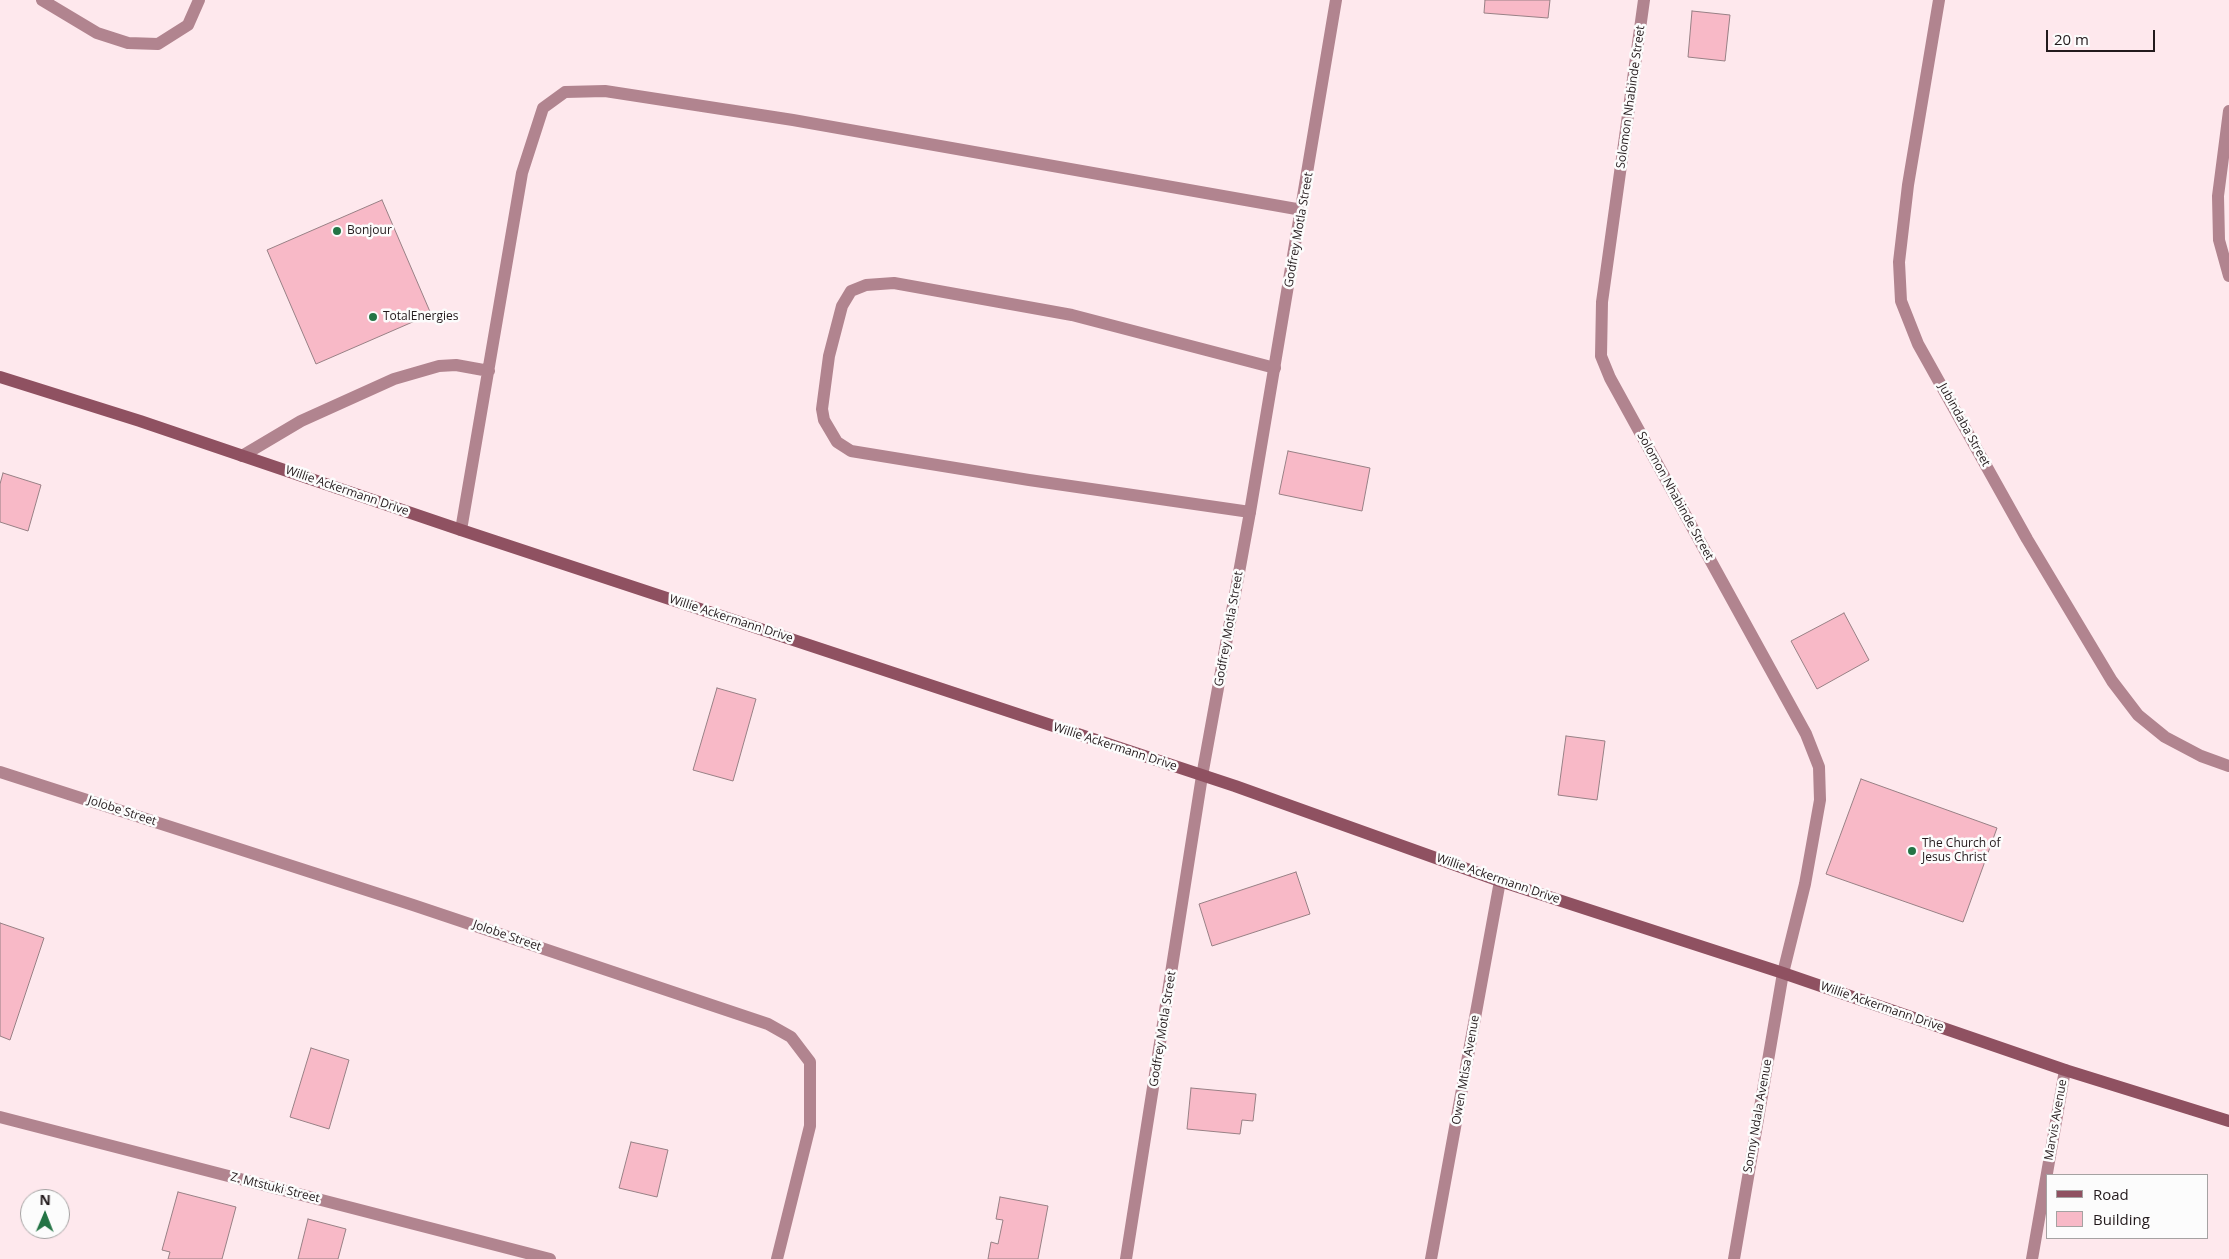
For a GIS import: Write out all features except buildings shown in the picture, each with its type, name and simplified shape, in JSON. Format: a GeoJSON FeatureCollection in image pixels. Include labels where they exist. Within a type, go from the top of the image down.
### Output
{"type":"FeatureCollection","features":[{"type":"Feature","properties":{"kind":"street"},"geometry":{"type":"LineString","coordinates":[[42,0],[97,33],[128,43],[158,44],[188,25],[199,0]]}},
{"type":"Feature","properties":{"kind":"street","name":"Godfrey Motla Street"},"geometry":{"type":"LineString","coordinates":[[1126,1259],[1202,776],[1275,368],[1336,0]]}},
{"type":"Feature","properties":{"kind":"street","name":"Solomon Nhabinde Street"},"geometry":{"type":"LineString","coordinates":[[1644,0],[1602,302],[1601,356],[1610,378],[1806,734],[1819,767],[1820,800],[1806,884],[1783,973]]}},
{"type":"Feature","properties":{"kind":"street","name":"Jubindaba Street"},"geometry":{"type":"LineString","coordinates":[[1939,0],[1908,185],[1899,262],[1902,301],[1905,310],[1918,344],[2027,539],[2112,681],[2138,715],[2165,737],[2201,756],[2229,766]]}},
{"type":"Feature","properties":{"kind":"street"},"geometry":{"type":"LineString","coordinates":[[461,530],[522,173],[543,108],[565,92],[605,91],[784,119],[1302,210]]}},
{"type":"Feature","properties":{"kind":"street"},"geometry":{"type":"LineString","coordinates":[[2229,111],[2218,196],[2219,240],[2229,276]]}},
{"type":"Feature","properties":{"kind":"street"},"geometry":{"type":"LineString","coordinates":[[1250,512],[1029,480],[851,451],[837,442],[824,420],[822,409],[829,356],[842,306],[851,291],[866,285],[894,283],[1072,315],[1275,368]]}},
{"type":"Feature","properties":{"kind":"street"},"geometry":{"type":"LineString","coordinates":[[242,456],[302,421],[394,379],[439,366],[456,365],[489,371]]}},
{"type":"Feature","properties":{"kind":"street","name":"Willie Ackermann Drive"},"geometry":{"type":"LineString","coordinates":[[0,377],[1235,786],[1500,882],[1783,973],[2065,1070],[2229,1121]]}},
{"type":"Feature","properties":{"kind":"street","name":"Jolobe Street"},"geometry":{"type":"LineString","coordinates":[[0,772],[413,905],[768,1024],[792,1037],[810,1062],[810,1126],[777,1259]]}},
{"type":"Feature","properties":{"kind":"street","name":"Owen Mtisa Avenue"},"geometry":{"type":"LineString","coordinates":[[1431,1259],[1500,882]]}},
{"type":"Feature","properties":{"kind":"street","name":"Sonny Ndala Avenue"},"geometry":{"type":"LineString","coordinates":[[1734,1259],[1783,973]]}},
{"type":"Feature","properties":{"kind":"street","name":"Marvis Avenue"},"geometry":{"type":"LineString","coordinates":[[2047,1174],[2065,1070]]}},
{"type":"Feature","properties":{"kind":"street","name":"Z. Mtstuki Street"},"geometry":{"type":"LineString","coordinates":[[0,1117],[550,1259]]}},
{"type":"Feature","properties":{"kind":"street","name":"Marvis Avenue"},"geometry":{"type":"LineString","coordinates":[[2032,1259],[2046,1179]]}},
{"type":"Feature","properties":{"kind":"place","name":"Bonjour"},"geometry":{"type":"Point","coordinates":[337,231]}},
{"type":"Feature","properties":{"kind":"place","name":"TotalEnergies"},"geometry":{"type":"Point","coordinates":[373,317]}},
{"type":"Feature","properties":{"kind":"place","name":"The Church of Jesus Christ"},"geometry":{"type":"Point","coordinates":[1912,851]}}]}
